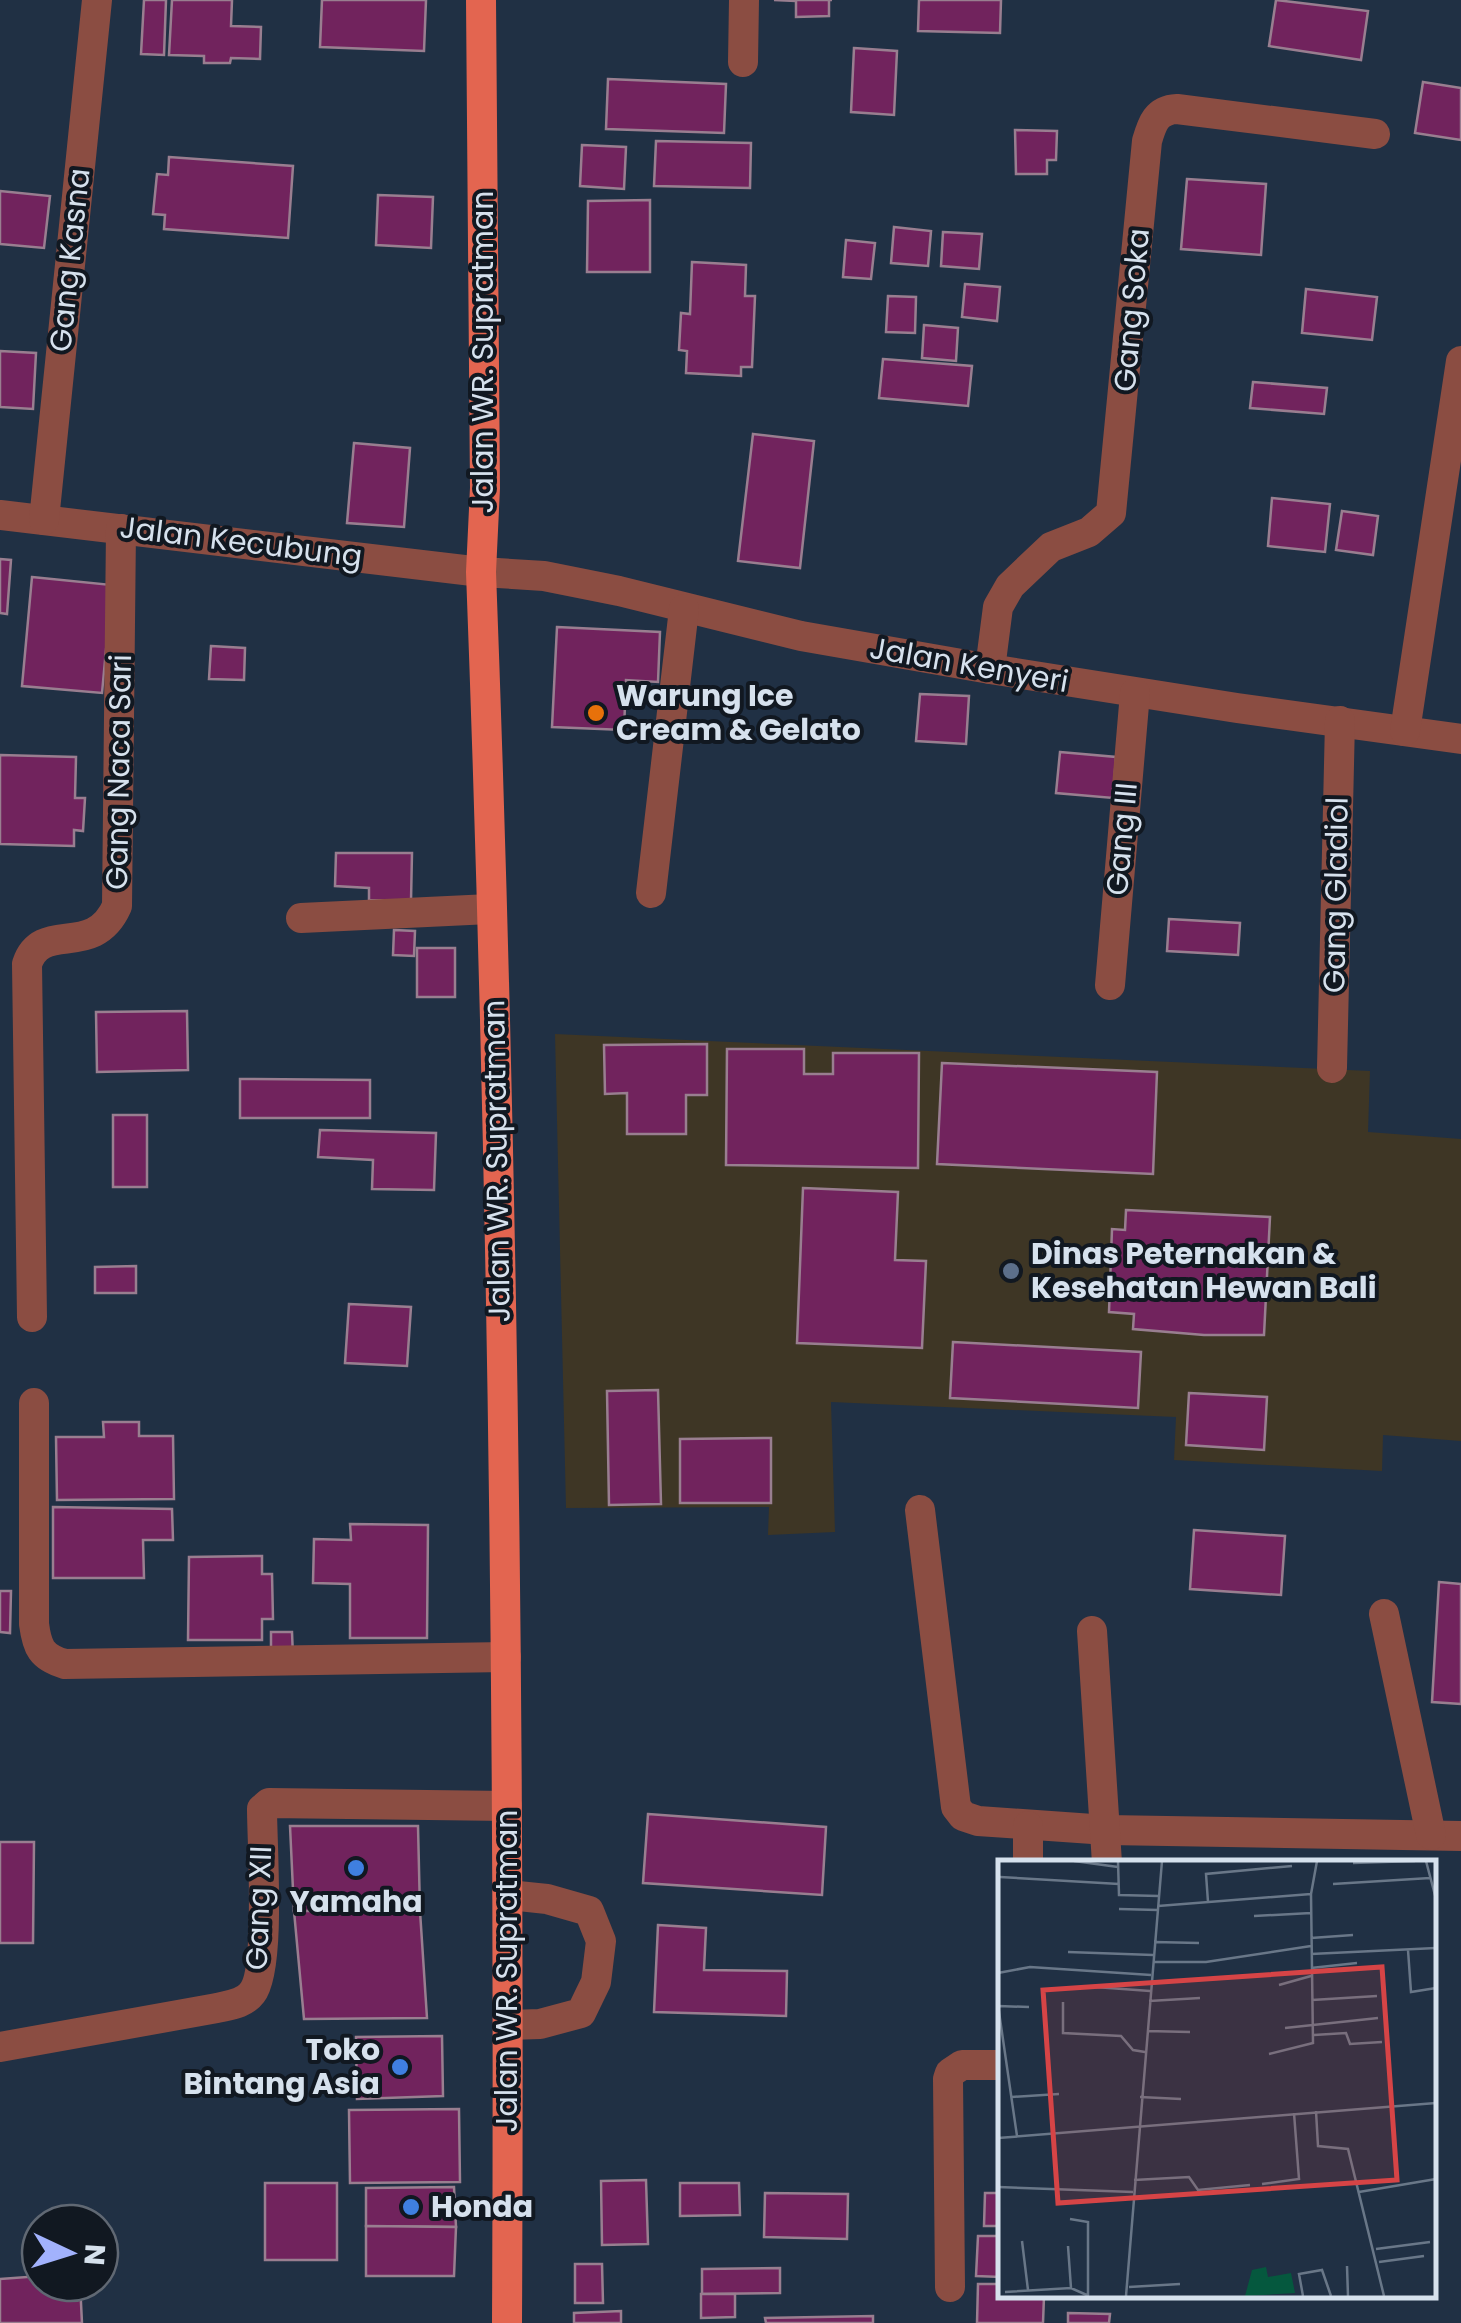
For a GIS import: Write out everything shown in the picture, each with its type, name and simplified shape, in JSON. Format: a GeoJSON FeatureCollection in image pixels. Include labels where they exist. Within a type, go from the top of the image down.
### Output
{"type":"FeatureCollection","features":[{"type":"Feature","properties":{"kind":"main road","name":"Jalan WR. Supratman"},"geometry":{"type":"LineString","coordinates":[[481,0],[485,488],[481,572],[506,1657],[507,2323]]}},
{"type":"Feature","properties":{"kind":"street","name":"Gang Kasna"},"geometry":{"type":"LineString","coordinates":[[44,520],[97,0]]}},
{"type":"Feature","properties":{"kind":"street"},"geometry":{"type":"LineString","coordinates":[[743,62],[744,0]]}},
{"type":"Feature","properties":{"kind":"street","name":"Gang Soka"},"geometry":{"type":"LineString","coordinates":[[990,669],[998,606],[1010,586],[1050,548],[1090,532],[1111,514],[1147,142],[1158,115],[1177,108],[1375,134]]}},
{"type":"Feature","properties":{"kind":"street"},"geometry":{"type":"LineString","coordinates":[[1406,732],[1461,360]]}},
{"type":"Feature","properties":{"kind":"street","name":"Jalan Kecubung"},"geometry":{"type":"LineString","coordinates":[[0,515],[481,572]]}},
{"type":"Feature","properties":{"kind":"street","name":"Gang Naca Sari"},"geometry":{"type":"LineString","coordinates":[[32,1317],[27,964],[32,951],[42,943],[90,935],[106,927],[117,906],[122,529]]}},
{"type":"Feature","properties":{"kind":"street","name":"Jalan Kenyeri"},"geometry":{"type":"LineString","coordinates":[[481,572],[544,576],[619,590],[802,636],[1135,694],[1461,739]]}},
{"type":"Feature","properties":{"kind":"street"},"geometry":{"type":"LineString","coordinates":[[651,893],[684,609]]}},
{"type":"Feature","properties":{"kind":"street","name":"Gang III"},"geometry":{"type":"LineString","coordinates":[[1110,985],[1135,694]]}},
{"type":"Feature","properties":{"kind":"street","name":"Gang Gladiol"},"geometry":{"type":"LineString","coordinates":[[1332,1068],[1340,721]]}},
{"type":"Feature","properties":{"kind":"street"},"geometry":{"type":"LineString","coordinates":[[300,918],[490,909]]}},
{"type":"Feature","properties":{"kind":"street"},"geometry":{"type":"LineString","coordinates":[[34,1403],[34,1624],[37,1647],[51,1660],[65,1664],[506,1657]]}},
{"type":"Feature","properties":{"kind":"street"},"geometry":{"type":"LineString","coordinates":[[920,1510],[956,1807],[962,1816],[971,1819],[1263,1848],[1446,1835],[1384,1614]]}},
{"type":"Feature","properties":{"kind":"street"},"geometry":{"type":"LineString","coordinates":[[1092,1631],[1107,1860]]}},
{"type":"Feature","properties":{"kind":"street","name":"Gang XII"},"geometry":{"type":"LineString","coordinates":[[0,2047],[217,2008],[246,1999],[255,1990],[262,1960],[262,1808],[268,1803],[507,1806]]}},
{"type":"Feature","properties":{"kind":"street"},"geometry":{"type":"LineString","coordinates":[[1028,1826],[1028,1860]]}},
{"type":"Feature","properties":{"kind":"street"},"geometry":{"type":"LineString","coordinates":[[508,1894],[546,1898],[589,1912],[602,1941],[596,1982],[581,2012],[540,2024],[508,2025]]}},
{"type":"Feature","properties":{"kind":"street"},"geometry":{"type":"LineString","coordinates":[[950,2287],[948,2079],[962,2065],[998,2065]]}},
{"type":"Feature","properties":{"kind":"shaded area","name":"Dinas Peternakan & Kesehatan Hewan Bali"},"geometry":{"type":"Polygon","coordinates":[[[555,1034],[1370,1071],[1368,1132],[1461,1139],[1461,1441],[1383,1435],[1382,1471],[1174,1460],[1176,1417],[831,1402],[835,1532],[768,1535],[769,1507],[566,1508],[555,1034]]]}},
{"type":"Feature","properties":{"kind":"building"},"geometry":{"type":"Polygon","coordinates":[[[144,0],[166,0],[164,55],[141,54],[144,0]]]}},
{"type":"Feature","properties":{"kind":"building"},"geometry":{"type":"Polygon","coordinates":[[[172,0],[232,0],[231,26],[261,27],[260,59],[231,58],[230,63],[204,63],[204,56],[169,55],[172,0]]]}},
{"type":"Feature","properties":{"kind":"building"},"geometry":{"type":"Polygon","coordinates":[[[322,0],[426,0],[424,51],[320,47],[322,0]]]}},
{"type":"Feature","properties":{"kind":"building"},"geometry":{"type":"Polygon","coordinates":[[[774,0],[829,0],[829,16],[796,17],[796,1],[774,0]]]}},
{"type":"Feature","properties":{"kind":"building"},"geometry":{"type":"Polygon","coordinates":[[[919,0],[1001,0],[1000,33],[918,31],[919,0]]]}},
{"type":"Feature","properties":{"kind":"building"},"geometry":{"type":"Polygon","coordinates":[[[1276,0],[1368,11],[1361,60],[1269,46],[1276,0]]]}},
{"type":"Feature","properties":{"kind":"building"},"geometry":{"type":"Polygon","coordinates":[[[854,48],[897,51],[894,115],[851,112],[854,48]]]}},
{"type":"Feature","properties":{"kind":"building"},"geometry":{"type":"Polygon","coordinates":[[[608,79],[726,84],[724,133],[606,129],[608,79]]]}},
{"type":"Feature","properties":{"kind":"building"},"geometry":{"type":"Polygon","coordinates":[[[1423,82],[1461,88],[1461,140],[1415,133],[1423,82]]]}},
{"type":"Feature","properties":{"kind":"building"},"geometry":{"type":"Polygon","coordinates":[[[1015,130],[1057,131],[1056,160],[1047,160],[1047,174],[1016,174],[1015,130]]]}},
{"type":"Feature","properties":{"kind":"building"},"geometry":{"type":"Polygon","coordinates":[[[656,141],[751,143],[750,188],[654,186],[656,141]]]}},
{"type":"Feature","properties":{"kind":"building"},"geometry":{"type":"Polygon","coordinates":[[[582,145],[626,147],[624,189],[580,186],[582,145]]]}},
{"type":"Feature","properties":{"kind":"building"},"geometry":{"type":"Polygon","coordinates":[[[169,157],[293,166],[288,238],[164,229],[165,215],[153,214],[157,174],[168,175],[169,157]]]}},
{"type":"Feature","properties":{"kind":"building"},"geometry":{"type":"Polygon","coordinates":[[[1187,179],[1266,184],[1261,255],[1181,249],[1187,179]]]}},
{"type":"Feature","properties":{"kind":"building"},"geometry":{"type":"Polygon","coordinates":[[[0,191],[50,196],[44,248],[0,244],[0,191]]]}},
{"type":"Feature","properties":{"kind":"building"},"geometry":{"type":"Polygon","coordinates":[[[378,195],[433,197],[431,248],[376,245],[378,195]]]}},
{"type":"Feature","properties":{"kind":"building"},"geometry":{"type":"Polygon","coordinates":[[[650,200],[650,272],[587,272],[588,201],[650,200]]]}},
{"type":"Feature","properties":{"kind":"building"},"geometry":{"type":"Polygon","coordinates":[[[894,227],[931,231],[928,266],[891,263],[894,227]]]}},
{"type":"Feature","properties":{"kind":"building"},"geometry":{"type":"Polygon","coordinates":[[[943,232],[982,234],[979,269],[941,266],[943,232]]]}},
{"type":"Feature","properties":{"kind":"building"},"geometry":{"type":"Polygon","coordinates":[[[846,240],[875,243],[871,279],[843,277],[846,240]]]}},
{"type":"Feature","properties":{"kind":"building"},"geometry":{"type":"Polygon","coordinates":[[[692,262],[746,265],[745,296],[755,296],[752,367],[741,367],[741,376],[686,373],[687,351],[679,350],[681,313],[690,314],[692,262]]]}},
{"type":"Feature","properties":{"kind":"building"},"geometry":{"type":"Polygon","coordinates":[[[965,284],[1000,287],[997,321],[962,317],[965,284]]]}},
{"type":"Feature","properties":{"kind":"building"},"geometry":{"type":"Polygon","coordinates":[[[1306,289],[1377,297],[1372,340],[1302,333],[1306,289]]]}},
{"type":"Feature","properties":{"kind":"building"},"geometry":{"type":"Polygon","coordinates":[[[888,296],[916,297],[915,333],[886,332],[888,296]]]}},
{"type":"Feature","properties":{"kind":"building"},"geometry":{"type":"Polygon","coordinates":[[[924,325],[958,328],[956,361],[922,358],[924,325]]]}},
{"type":"Feature","properties":{"kind":"building"},"geometry":{"type":"Polygon","coordinates":[[[0,351],[36,353],[33,409],[0,407],[0,351]]]}},
{"type":"Feature","properties":{"kind":"building"},"geometry":{"type":"Polygon","coordinates":[[[883,359],[972,366],[968,406],[879,398],[883,359]]]}},
{"type":"Feature","properties":{"kind":"building"},"geometry":{"type":"Polygon","coordinates":[[[1253,382],[1327,388],[1324,414],[1250,408],[1253,382]]]}},
{"type":"Feature","properties":{"kind":"building"},"geometry":{"type":"Polygon","coordinates":[[[753,434],[814,441],[800,568],[738,561],[753,434]]]}},
{"type":"Feature","properties":{"kind":"building"},"geometry":{"type":"Polygon","coordinates":[[[354,443],[410,448],[404,527],[347,523],[354,443]]]}},
{"type":"Feature","properties":{"kind":"building"},"geometry":{"type":"Polygon","coordinates":[[[1272,498],[1330,504],[1325,552],[1268,546],[1272,498]]]}},
{"type":"Feature","properties":{"kind":"building"},"geometry":{"type":"Polygon","coordinates":[[[1342,511],[1378,516],[1373,555],[1336,550],[1342,511]]]}},
{"type":"Feature","properties":{"kind":"building"},"geometry":{"type":"Polygon","coordinates":[[[0,559],[11,560],[7,614],[0,613],[0,559]]]}},
{"type":"Feature","properties":{"kind":"building"},"geometry":{"type":"Polygon","coordinates":[[[32,577],[112,585],[102,693],[22,686],[32,577]]]}},
{"type":"Feature","properties":{"kind":"building"},"geometry":{"type":"Polygon","coordinates":[[[557,627],[660,632],[658,682],[626,680],[624,730],[552,727],[557,627]]]}},
{"type":"Feature","properties":{"kind":"building"},"geometry":{"type":"Polygon","coordinates":[[[211,646],[245,648],[244,680],[209,679],[211,646]]]}},
{"type":"Feature","properties":{"kind":"building"},"geometry":{"type":"Polygon","coordinates":[[[920,694],[969,696],[966,744],[916,741],[920,694]]]}},
{"type":"Feature","properties":{"kind":"building"},"geometry":{"type":"Polygon","coordinates":[[[1060,752],[1116,757],[1113,798],[1056,793],[1060,752]]]}},
{"type":"Feature","properties":{"kind":"building"},"geometry":{"type":"Polygon","coordinates":[[[0,755],[76,757],[75,798],[85,798],[83,831],[74,830],[74,846],[0,844],[0,755]]]}},
{"type":"Feature","properties":{"kind":"building"},"geometry":{"type":"Polygon","coordinates":[[[336,853],[412,853],[411,901],[369,900],[369,888],[335,886],[336,853]]]}},
{"type":"Feature","properties":{"kind":"building"},"geometry":{"type":"Polygon","coordinates":[[[1169,919],[1240,923],[1238,955],[1167,951],[1169,919]]]}},
{"type":"Feature","properties":{"kind":"building"},"geometry":{"type":"Polygon","coordinates":[[[394,930],[415,931],[414,956],[393,955],[394,930]]]}},
{"type":"Feature","properties":{"kind":"building"},"geometry":{"type":"Polygon","coordinates":[[[417,948],[455,948],[455,997],[417,997],[417,948]]]}},
{"type":"Feature","properties":{"kind":"building"},"geometry":{"type":"Polygon","coordinates":[[[187,1011],[188,1070],[97,1072],[96,1012],[187,1011]]]}},
{"type":"Feature","properties":{"kind":"building"},"geometry":{"type":"Polygon","coordinates":[[[707,1044],[707,1095],[686,1095],[686,1134],[627,1134],[627,1093],[605,1094],[604,1045],[707,1044]]]}},
{"type":"Feature","properties":{"kind":"building"},"geometry":{"type":"Polygon","coordinates":[[[727,1049],[804,1049],[804,1074],[833,1074],[833,1053],[919,1053],[918,1168],[726,1165],[727,1049]]]}},
{"type":"Feature","properties":{"kind":"building"},"geometry":{"type":"Polygon","coordinates":[[[942,1063],[1157,1072],[1153,1174],[937,1164],[942,1063]]]}},
{"type":"Feature","properties":{"kind":"building"},"geometry":{"type":"Polygon","coordinates":[[[240,1079],[370,1080],[370,1118],[240,1118],[240,1079]]]}},
{"type":"Feature","properties":{"kind":"building"},"geometry":{"type":"Polygon","coordinates":[[[113,1115],[147,1115],[147,1187],[113,1187],[113,1115]]]}},
{"type":"Feature","properties":{"kind":"building"},"geometry":{"type":"Polygon","coordinates":[[[320,1130],[436,1133],[434,1190],[372,1189],[373,1160],[318,1157],[320,1130]]]}},
{"type":"Feature","properties":{"kind":"building"},"geometry":{"type":"Polygon","coordinates":[[[803,1188],[898,1192],[895,1260],[926,1261],[922,1348],[797,1343],[803,1188]]]}},
{"type":"Feature","properties":{"kind":"building"},"geometry":{"type":"Polygon","coordinates":[[[1126,1210],[1270,1217],[1264,1335],[1133,1329],[1134,1314],[1109,1312],[1112,1229],[1125,1230],[1126,1210]]]}},
{"type":"Feature","properties":{"kind":"building"},"geometry":{"type":"Polygon","coordinates":[[[136,1266],[136,1293],[95,1293],[95,1267],[136,1266]]]}},
{"type":"Feature","properties":{"kind":"building"},"geometry":{"type":"Polygon","coordinates":[[[349,1304],[411,1307],[407,1366],[345,1363],[349,1304]]]}},
{"type":"Feature","properties":{"kind":"building"},"geometry":{"type":"Polygon","coordinates":[[[953,1342],[1141,1352],[1138,1408],[950,1398],[953,1342]]]}},
{"type":"Feature","properties":{"kind":"building"},"geometry":{"type":"Polygon","coordinates":[[[658,1390],[661,1504],[609,1505],[607,1391],[658,1390]]]}},
{"type":"Feature","properties":{"kind":"building"},"geometry":{"type":"Polygon","coordinates":[[[1189,1393],[1267,1397],[1264,1450],[1186,1445],[1189,1393]]]}},
{"type":"Feature","properties":{"kind":"building"},"geometry":{"type":"Polygon","coordinates":[[[103,1422],[139,1422],[139,1436],[173,1436],[174,1499],[57,1500],[56,1437],[104,1437],[103,1422]]]}},
{"type":"Feature","properties":{"kind":"building"},"geometry":{"type":"Polygon","coordinates":[[[771,1438],[771,1503],[680,1503],[680,1439],[771,1438]]]}},
{"type":"Feature","properties":{"kind":"building"},"geometry":{"type":"Polygon","coordinates":[[[53,1507],[172,1509],[173,1540],[143,1540],[144,1578],[53,1578],[53,1507]]]}},
{"type":"Feature","properties":{"kind":"building"},"geometry":{"type":"Polygon","coordinates":[[[350,1524],[428,1525],[427,1638],[350,1638],[350,1584],[313,1583],[314,1539],[351,1540],[350,1524]]]}},
{"type":"Feature","properties":{"kind":"building"},"geometry":{"type":"Polygon","coordinates":[[[1194,1530],[1285,1536],[1281,1595],[1190,1589],[1194,1530]]]}},
{"type":"Feature","properties":{"kind":"building"},"geometry":{"type":"Polygon","coordinates":[[[262,1556],[262,1574],[272,1574],[273,1619],[262,1619],[262,1640],[188,1640],[189,1557],[262,1556]]]}},
{"type":"Feature","properties":{"kind":"building"},"geometry":{"type":"Polygon","coordinates":[[[1439,1582],[1461,1584],[1461,1704],[1432,1702],[1439,1582]]]}},
{"type":"Feature","properties":{"kind":"building"},"geometry":{"type":"Polygon","coordinates":[[[0,1591],[11,1591],[10,1633],[0,1632],[0,1591]]]}},
{"type":"Feature","properties":{"kind":"building"},"geometry":{"type":"Polygon","coordinates":[[[271,1632],[292,1632],[293,1657],[271,1657],[271,1632]]]}},
{"type":"Feature","properties":{"kind":"building"},"geometry":{"type":"Polygon","coordinates":[[[648,1814],[826,1827],[822,1895],[643,1883],[648,1814]]]}},
{"type":"Feature","properties":{"kind":"building","name":"Yamaha"},"geometry":{"type":"Polygon","coordinates":[[[290,1826],[418,1826],[420,1911],[294,1911],[290,1826]]]}},
{"type":"Feature","properties":{"kind":"building"},"geometry":{"type":"Polygon","coordinates":[[[0,1842],[34,1842],[33,1943],[0,1943],[0,1842]]]}},
{"type":"Feature","properties":{"kind":"building"},"geometry":{"type":"Polygon","coordinates":[[[294,1911],[420,1911],[427,2018],[304,2019],[294,1911]]]}},
{"type":"Feature","properties":{"kind":"building"},"geometry":{"type":"Polygon","coordinates":[[[658,1925],[706,1928],[704,1970],[787,1971],[786,2016],[654,2012],[658,1925]]]}},
{"type":"Feature","properties":{"kind":"building","name":"Toko Bintang Asia"},"geometry":{"type":"Polygon","coordinates":[[[442,2036],[443,2096],[357,2099],[356,2037],[442,2036]]]}},
{"type":"Feature","properties":{"kind":"building"},"geometry":{"type":"Polygon","coordinates":[[[459,2109],[460,2182],[350,2183],[349,2110],[459,2109]]]}},
{"type":"Feature","properties":{"kind":"building"},"geometry":{"type":"Polygon","coordinates":[[[646,2180],[648,2244],[602,2245],[601,2181],[646,2180]]]}},
{"type":"Feature","properties":{"kind":"building"},"geometry":{"type":"Polygon","coordinates":[[[265,2183],[337,2183],[337,2260],[265,2260],[265,2183]]]}},
{"type":"Feature","properties":{"kind":"building"},"geometry":{"type":"Polygon","coordinates":[[[680,2183],[739,2183],[740,2215],[680,2216],[680,2183]]]}},
{"type":"Feature","properties":{"kind":"building","name":"Honda"},"geometry":{"type":"Polygon","coordinates":[[[454,2187],[456,2227],[366,2226],[366,2188],[454,2187]]]}},
{"type":"Feature","properties":{"kind":"building"},"geometry":{"type":"Polygon","coordinates":[[[765,2193],[848,2194],[847,2239],[764,2237],[765,2193]]]}},
{"type":"Feature","properties":{"kind":"building"},"geometry":{"type":"Polygon","coordinates":[[[985,2193],[998,2193],[998,2226],[984,2226],[985,2193]]]}},
{"type":"Feature","properties":{"kind":"building"},"geometry":{"type":"Polygon","coordinates":[[[366,2226],[456,2227],[454,2276],[366,2276],[366,2226]]]}},
{"type":"Feature","properties":{"kind":"building"},"geometry":{"type":"Polygon","coordinates":[[[978,2236],[998,2236],[998,2277],[976,2276],[978,2236]]]}},
{"type":"Feature","properties":{"kind":"building"},"geometry":{"type":"Polygon","coordinates":[[[575,2264],[602,2264],[603,2303],[575,2303],[575,2264]]]}},
{"type":"Feature","properties":{"kind":"building"},"geometry":{"type":"Polygon","coordinates":[[[780,2268],[780,2293],[702,2294],[702,2269],[780,2268]]]}},
{"type":"Feature","properties":{"kind":"building"},"geometry":{"type":"Polygon","coordinates":[[[20,2278],[20,2303],[81,2303],[82,2323],[0,2323],[0,2279],[20,2278]]]}},
{"type":"Feature","properties":{"kind":"building"},"geometry":{"type":"Polygon","coordinates":[[[978,2284],[998,2284],[998,2298],[1044,2298],[1043,2323],[977,2323],[978,2284]]]}},
{"type":"Feature","properties":{"kind":"building"},"geometry":{"type":"Polygon","coordinates":[[[701,2294],[735,2294],[735,2317],[701,2318],[701,2294]]]}},
{"type":"Feature","properties":{"kind":"building"},"geometry":{"type":"Polygon","coordinates":[[[621,2311],[621,2323],[574,2323],[574,2313],[621,2311]]]}},
{"type":"Feature","properties":{"kind":"building"},"geometry":{"type":"Polygon","coordinates":[[[1068,2313],[1110,2314],[1109,2323],[1068,2323],[1068,2313]]]}},
{"type":"Feature","properties":{"kind":"building"},"geometry":{"type":"Polygon","coordinates":[[[873,2316],[873,2323],[766,2323],[765,2318],[873,2316]]]}},
{"type":"Feature","properties":{"kind":"place","name":"Warung Ice Cream & Gelato"},"geometry":{"type":"Point","coordinates":[596,713]}},
{"type":"Feature","properties":{"kind":"place","name":"Dinas Peternakan & Kesehatan Hewan Bali"},"geometry":{"type":"Point","coordinates":[1011,1271]}},
{"type":"Feature","properties":{"kind":"place","name":"Yamaha"},"geometry":{"type":"Point","coordinates":[356,1868]}},
{"type":"Feature","properties":{"kind":"place","name":"Toko Bintang Asia"},"geometry":{"type":"Point","coordinates":[400,2067]}},
{"type":"Feature","properties":{"kind":"place","name":"Honda"},"geometry":{"type":"Point","coordinates":[411,2207]}}]}
